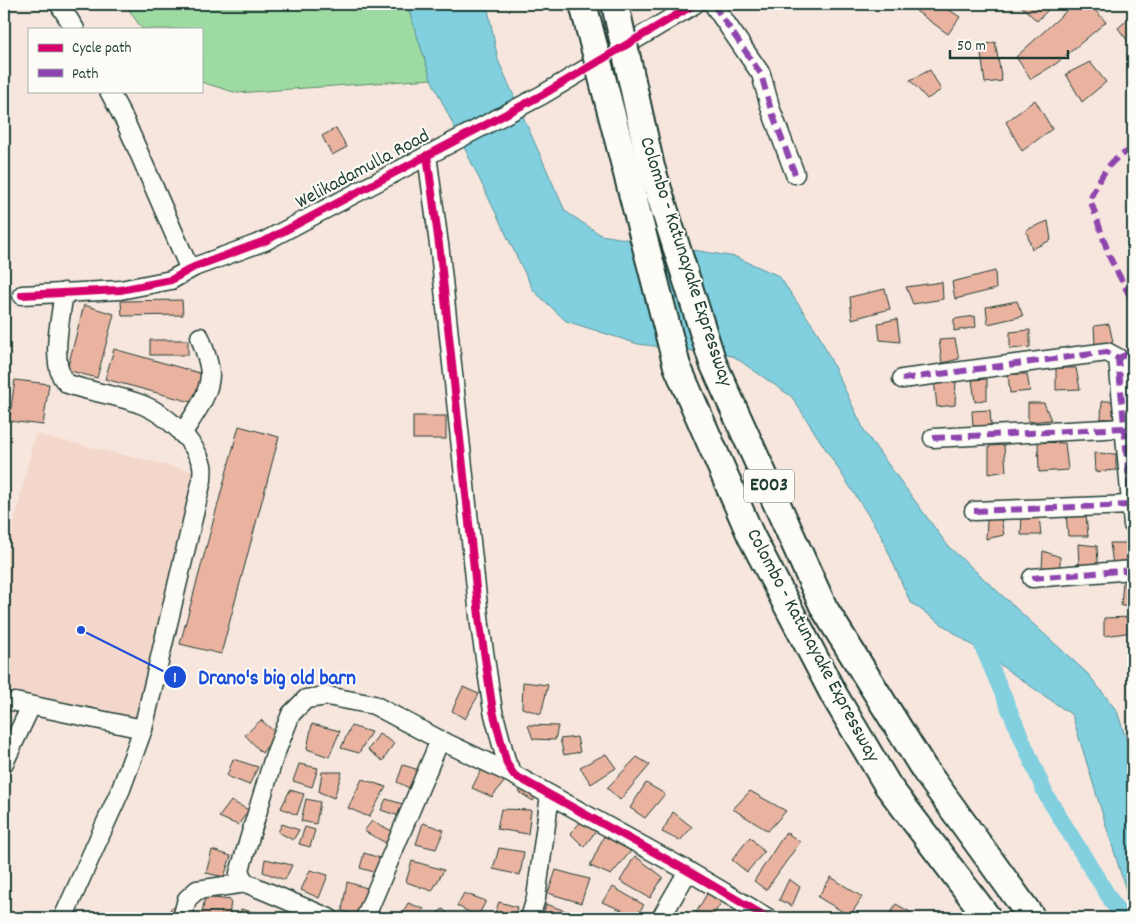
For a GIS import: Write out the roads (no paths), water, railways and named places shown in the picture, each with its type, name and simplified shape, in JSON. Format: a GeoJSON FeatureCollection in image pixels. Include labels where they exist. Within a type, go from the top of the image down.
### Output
{"type":"FeatureCollection","features":[{"type":"Feature","properties":{"kind":"highway","name":"Colombo - Katunayake Expressway"},"geometry":{"type":"LineString","coordinates":[[583,4],[677,366],[751,536],[834,695],[888,786],[988,918]]}},
{"type":"Feature","properties":{"kind":"highway","name":"Colombo - Katunayake Expressway"},"geometry":{"type":"LineString","coordinates":[[615,4],[651,167],[713,363],[820,599],[924,769],[1032,918]]}},
{"type":"Feature","properties":{"kind":"street"},"geometry":{"type":"LineString","coordinates":[[59,4],[74,28]]}},
{"type":"Feature","properties":{"kind":"street","name":"Welikadamulla Road"},"geometry":{"type":"LineString","coordinates":[[22,295],[120,290],[171,280],[194,268],[265,240],[542,95],[695,4]]}},
{"type":"Feature","properties":{"kind":"street"},"geometry":{"type":"LineString","coordinates":[[713,4],[761,74],[771,110],[795,174]]}},
{"type":"Feature","properties":{"kind":"street"},"geometry":{"type":"LineString","coordinates":[[110,92],[125,121],[187,263],[194,268]]}},
{"type":"Feature","properties":{"kind":"street"},"geometry":{"type":"LineString","coordinates":[[427,156],[440,252],[480,625],[494,711],[507,764],[514,775]]}},
{"type":"Feature","properties":{"kind":"street"},"geometry":{"type":"LineString","coordinates":[[63,918],[121,790],[143,729],[202,480],[202,466],[196,452],[176,427],[144,405],[80,389],[68,384],[61,376],[58,360],[58,340],[64,292]]}},
{"type":"Feature","properties":{"kind":"street"},"geometry":{"type":"LineString","coordinates":[[182,434],[205,396],[210,374],[200,337]]}},
{"type":"Feature","properties":{"kind":"street"},"geometry":{"type":"LineString","coordinates":[[902,379],[1107,352],[1118,358],[1133,525]]}},
{"type":"Feature","properties":{"kind":"street"},"geometry":{"type":"LineString","coordinates":[[934,438],[1124,428]]}},
{"type":"Feature","properties":{"kind":"street"},"geometry":{"type":"LineString","coordinates":[[974,511],[1131,505]]}},
{"type":"Feature","properties":{"kind":"street"},"geometry":{"type":"LineString","coordinates":[[1032,578],[1133,570]]}},
{"type":"Feature","properties":{"kind":"street"},"geometry":{"type":"LineString","coordinates":[[246,883],[239,873],[274,757],[291,714],[306,698],[327,696],[374,706],[514,775],[688,871],[768,918]]}},
{"type":"Feature","properties":{"kind":"street"},"geometry":{"type":"LineString","coordinates":[[4,763],[23,704],[143,729]]}},
{"type":"Feature","properties":{"kind":"street"},"geometry":{"type":"LineString","coordinates":[[365,918],[440,740]]}},
{"type":"Feature","properties":{"kind":"street"},"geometry":{"type":"LineString","coordinates":[[530,918],[536,898],[550,795]]}},
{"type":"Feature","properties":{"kind":"street"},"geometry":{"type":"LineString","coordinates":[[661,918],[688,871]]}},
{"type":"Feature","properties":{"kind":"street"},"geometry":{"type":"LineString","coordinates":[[182,918],[187,899],[197,890],[246,883],[329,918]]}},
{"type":"Feature","properties":{"kind":"water"},"geometry":{"type":"Polygon","coordinates":[[[407,4],[487,4],[498,60],[565,211],[601,235],[736,257],[779,276],[818,333],[866,434],[948,546],[1088,674],[1117,711],[1133,760],[1133,913],[1072,715],[910,602],[881,535],[792,397],[733,356],[638,344],[566,321],[533,290],[431,79],[407,4]]]}},
{"type":"Feature","properties":{"kind":"waterway"},"geometry":{"type":"LineString","coordinates":[[977,634],[1046,795],[1122,918]]}},
{"type":"Feature","properties":{"kind":"railway"},"geometry":{"type":"LineString","coordinates":[[4,174],[6,270],[4,310]]}},
{"type":"Feature","properties":{"kind":"place","name":"Drano's big old barn"},"geometry":{"type":"Point","coordinates":[81,630]}}]}
